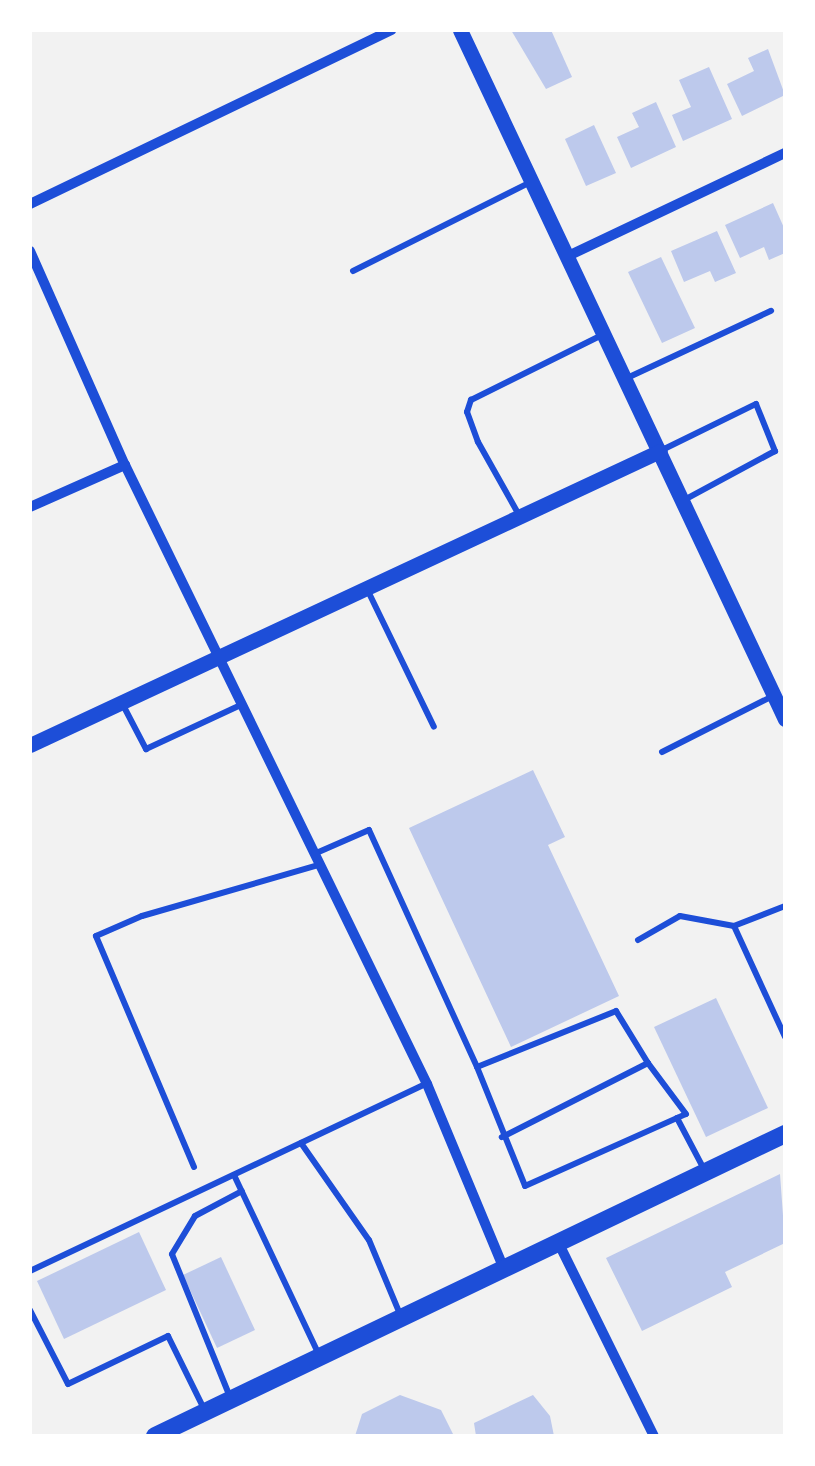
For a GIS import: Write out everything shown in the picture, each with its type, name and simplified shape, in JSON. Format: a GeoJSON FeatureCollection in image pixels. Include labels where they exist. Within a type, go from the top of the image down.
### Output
{"type":"FeatureCollection","features":[{"type":"Feature","properties":{"kind":"main road"},"geometry":{"type":"LineString","coordinates":[[155,1436],[785,1134]]}},
{"type":"Feature","properties":{"kind":"street"},"geometry":{"type":"LineString","coordinates":[[30,204],[390,30]]}},
{"type":"Feature","properties":{"kind":"street"},"geometry":{"type":"LineString","coordinates":[[460,30],[779,699],[785,719]]}},
{"type":"Feature","properties":{"kind":"street"},"geometry":{"type":"LineString","coordinates":[[568,256],[785,153]]}},
{"type":"Feature","properties":{"kind":"street"},"geometry":{"type":"LineString","coordinates":[[30,252],[217,658],[427,1084],[503,1268]]}},
{"type":"Feature","properties":{"kind":"street"},"geometry":{"type":"LineString","coordinates":[[30,745],[660,451]]}},
{"type":"Feature","properties":{"kind":"street"},"geometry":{"type":"LineString","coordinates":[[30,507],[125,465]]}},
{"type":"Feature","properties":{"kind":"street"},"geometry":{"type":"LineString","coordinates":[[558,1241],[654,1436]]}},
{"type":"Feature","properties":{"kind":"lane"},"geometry":{"type":"LineString","coordinates":[[353,270],[532,181]]}},
{"type":"Feature","properties":{"kind":"lane"},"geometry":{"type":"LineString","coordinates":[[626,379],[771,311]]}},
{"type":"Feature","properties":{"kind":"lane"},"geometry":{"type":"LineString","coordinates":[[520,516],[478,442],[467,412],[471,400],[605,334]]}},
{"type":"Feature","properties":{"kind":"lane"},"geometry":{"type":"LineString","coordinates":[[660,451],[756,404],[775,451],[683,500]]}},
{"type":"Feature","properties":{"kind":"lane"},"geometry":{"type":"LineString","coordinates":[[366,588],[434,727]]}},
{"type":"Feature","properties":{"kind":"lane"},"geometry":{"type":"LineString","coordinates":[[662,752],[779,699]]}},
{"type":"Feature","properties":{"kind":"lane"},"geometry":{"type":"LineString","coordinates":[[122,702],[146,749],[240,705]]}},
{"type":"Feature","properties":{"kind":"lane"},"geometry":{"type":"LineString","coordinates":[[194,1167],[96,936],[142,916],[317,859],[369,830],[478,1066],[502,1137],[525,1186],[686,1114],[648,1064],[616,1011],[478,1066]]}},
{"type":"Feature","properties":{"kind":"lane"},"geometry":{"type":"LineString","coordinates":[[638,940],[680,916],[734,926],[785,906]]}},
{"type":"Feature","properties":{"kind":"lane"},"geometry":{"type":"LineString","coordinates":[[734,926],[785,1037]]}},
{"type":"Feature","properties":{"kind":"lane"},"geometry":{"type":"LineString","coordinates":[[502,1137],[648,1064]]}},
{"type":"Feature","properties":{"kind":"lane"},"geometry":{"type":"LineString","coordinates":[[30,1271],[427,1084]]}},
{"type":"Feature","properties":{"kind":"lane"},"geometry":{"type":"LineString","coordinates":[[677,1118],[706,1172]]}},
{"type":"Feature","properties":{"kind":"lane"},"geometry":{"type":"LineString","coordinates":[[301,1143],[369,1240],[401,1316]]}},
{"type":"Feature","properties":{"kind":"lane"},"geometry":{"type":"LineString","coordinates":[[234,1174],[319,1356]]}},
{"type":"Feature","properties":{"kind":"lane"},"geometry":{"type":"LineString","coordinates":[[231,1400],[172,1254],[195,1216],[242,1190]]}},
{"type":"Feature","properties":{"kind":"lane"},"geometry":{"type":"LineString","coordinates":[[30,1310],[68,1384],[168,1336],[206,1412]]}},
{"type":"Feature","properties":{"kind":"building"},"geometry":{"type":"Polygon","coordinates":[[[511,30],[551,30],[572,77],[546,89],[511,30]]]}},
{"type":"Feature","properties":{"kind":"building"},"geometry":{"type":"Polygon","coordinates":[[[768,49],[785,95],[742,116],[727,84],[754,71],[748,58],[768,49]]]}},
{"type":"Feature","properties":{"kind":"building"},"geometry":{"type":"Polygon","coordinates":[[[709,67],[732,119],[683,141],[672,115],[691,107],[679,80],[709,67]]]}},
{"type":"Feature","properties":{"kind":"building"},"geometry":{"type":"Polygon","coordinates":[[[656,102],[676,147],[631,168],[617,137],[639,127],[632,113],[656,102]]]}},
{"type":"Feature","properties":{"kind":"building"},"geometry":{"type":"Polygon","coordinates":[[[594,125],[616,173],[586,186],[565,139],[594,125]]]}},
{"type":"Feature","properties":{"kind":"building"},"geometry":{"type":"Polygon","coordinates":[[[773,203],[785,230],[785,253],[769,260],[764,247],[740,258],[725,225],[773,203]]]}},
{"type":"Feature","properties":{"kind":"building"},"geometry":{"type":"Polygon","coordinates":[[[717,231],[736,273],[715,282],[710,271],[684,282],[671,251],[717,231]]]}},
{"type":"Feature","properties":{"kind":"building"},"geometry":{"type":"Polygon","coordinates":[[[661,257],[695,328],[662,343],[628,272],[661,257]]]}},
{"type":"Feature","properties":{"kind":"building"},"geometry":{"type":"Polygon","coordinates":[[[533,770],[565,837],[548,845],[619,996],[511,1047],[409,828],[533,770]]]}},
{"type":"Feature","properties":{"kind":"building"},"geometry":{"type":"Polygon","coordinates":[[[716,998],[768,1108],[706,1137],[654,1027],[716,998]]]}},
{"type":"Feature","properties":{"kind":"building"},"geometry":{"type":"Polygon","coordinates":[[[780,1174],[785,1243],[725,1272],[732,1287],[642,1331],[606,1258],[780,1174]]]}},
{"type":"Feature","properties":{"kind":"building"},"geometry":{"type":"Polygon","coordinates":[[[139,1232],[166,1290],[64,1339],[37,1281],[139,1232]]]}},
{"type":"Feature","properties":{"kind":"building"},"geometry":{"type":"Polygon","coordinates":[[[221,1257],[255,1330],[217,1348],[183,1275],[221,1257]]]}},
{"type":"Feature","properties":{"kind":"building"},"geometry":{"type":"Polygon","coordinates":[[[400,1395],[441,1410],[454,1436],[355,1436],[362,1414],[400,1395]]]}},
{"type":"Feature","properties":{"kind":"building"},"geometry":{"type":"Polygon","coordinates":[[[533,1395],[550,1416],[554,1436],[476,1436],[474,1423],[533,1395]]]}}]}
